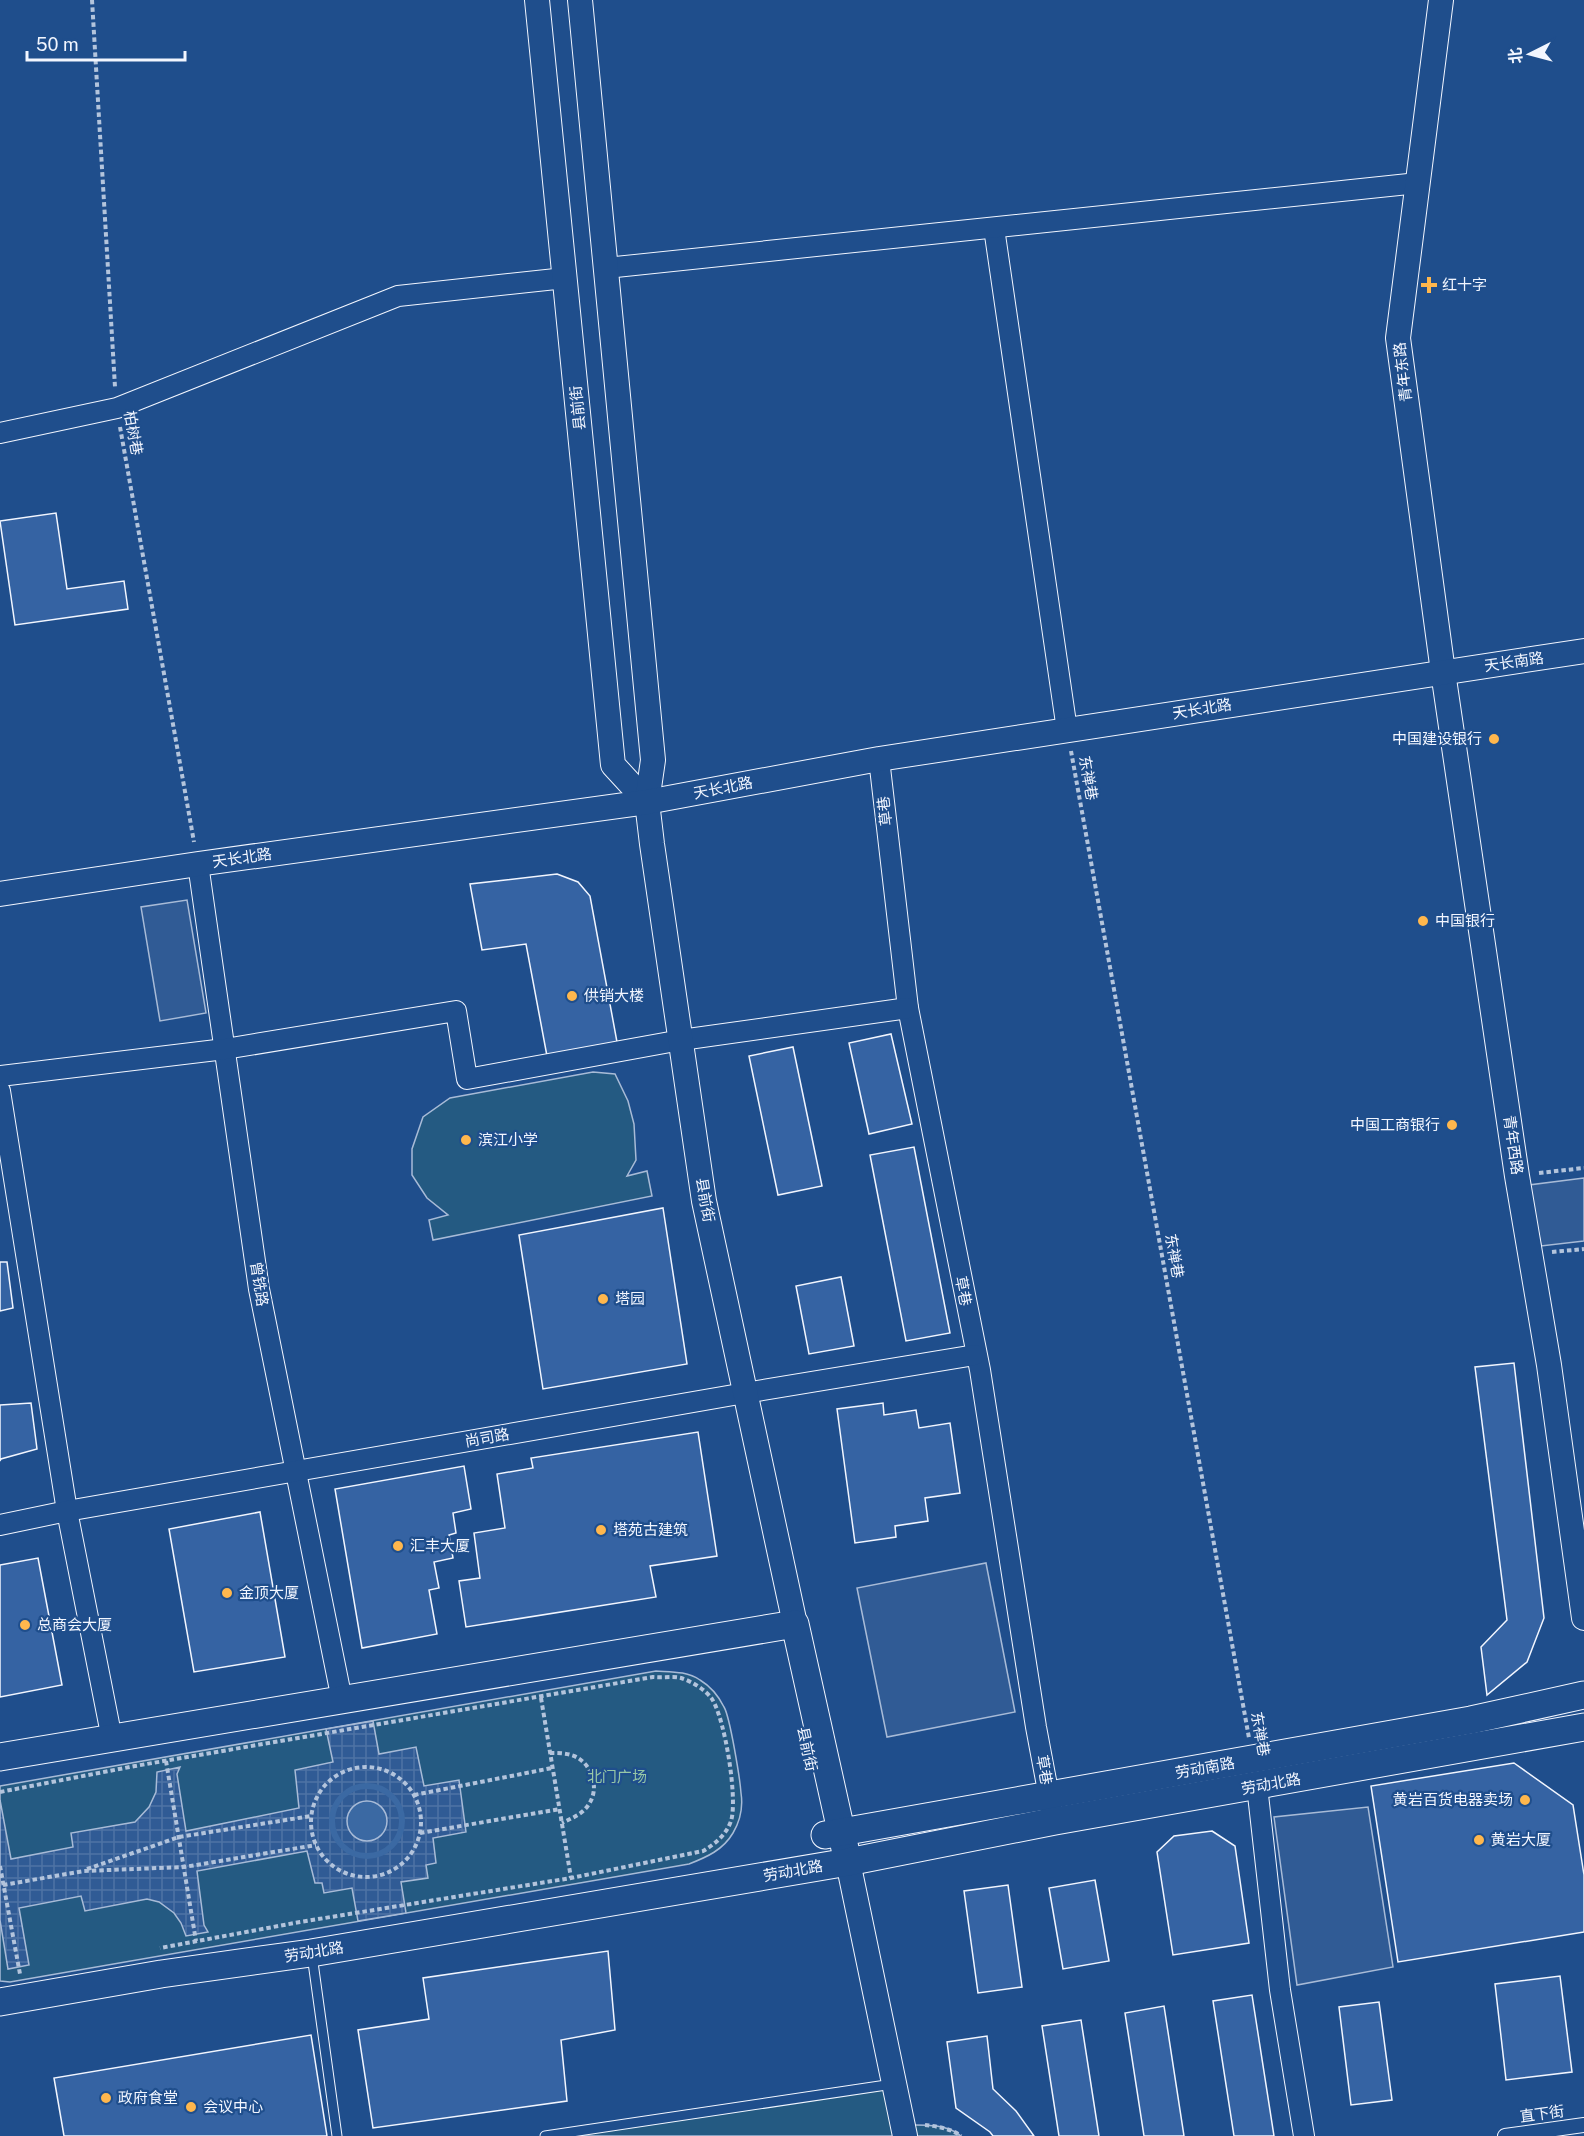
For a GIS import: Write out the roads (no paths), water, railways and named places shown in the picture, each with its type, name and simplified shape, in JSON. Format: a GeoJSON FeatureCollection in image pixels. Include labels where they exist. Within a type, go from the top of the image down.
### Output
{"type":"FeatureCollection","features":[{"type":"Feature","properties":{"kind":"main road"},"geometry":{"type":"LineString","coordinates":[[0,1757],[788,1625]]}},
{"type":"Feature","properties":{"kind":"main road","name":"县前街"},"geometry":{"type":"LineString","coordinates":[[788,1625],[840,1863]]}},
{"type":"Feature","properties":{"kind":"main road","name":"劳动南路"},"geometry":{"type":"LineString","coordinates":[[833,1833],[1052,1808],[1253,1759],[1471,1720],[1584,1695]]}},
{"type":"Feature","properties":{"kind":"main road","name":"劳动北路"},"geometry":{"type":"LineString","coordinates":[[0,2002],[160,1974],[311,1953],[840,1863],[1052,1808],[1257,1786],[1584,1727]]}},
{"type":"Feature","properties":{"kind":"street","name":"县前街"},"geometry":{"type":"LineString","coordinates":[[537,0],[613,765],[647,802]]}},
{"type":"Feature","properties":{"kind":"street","name":"县前街"},"geometry":{"type":"LineString","coordinates":[[580,0],[653,760],[647,802],[704,1201],[788,1593],[788,1625]]}},
{"type":"Feature","properties":{"kind":"street","name":"青年东路"},"geometry":{"type":"LineString","coordinates":[[1441,0],[1398,338],[1443,672]]}},
{"type":"Feature","properties":{"kind":"street"},"geometry":{"type":"LineString","coordinates":[[606,268],[1418,183]]}},
{"type":"Feature","properties":{"kind":"street"},"geometry":{"type":"LineString","coordinates":[[994,228],[1067,730]]}},
{"type":"Feature","properties":{"kind":"street"},"geometry":{"type":"LineString","coordinates":[[0,433],[117,408],[398,296],[565,278]]}},
{"type":"Feature","properties":{"kind":"street","name":"天长南路"},"geometry":{"type":"LineString","coordinates":[[1443,672],[1584,651]]}},
{"type":"Feature","properties":{"kind":"street","name":"天长北路"},"geometry":{"type":"LineString","coordinates":[[0,894],[198,864],[647,802],[879,759],[1443,672]]}},
{"type":"Feature","properties":{"kind":"street","name":"青年西路"},"geometry":{"type":"LineString","coordinates":[[1443,672],[1517,1176],[1549,1365],[1584,1618]]}},
{"type":"Feature","properties":{"kind":"street","name":"草巷"},"geometry":{"type":"LineString","coordinates":[[879,759],[908,1008],[975,1356],[980,1370],[1052,1808]]}},
{"type":"Feature","properties":{"kind":"street","name":"曾铣路"},"geometry":{"type":"LineString","coordinates":[[198,864],[259,1289],[342,1700]]}},
{"type":"Feature","properties":{"kind":"street"},"geometry":{"type":"LineString","coordinates":[[0,1076],[225,1049],[456,1011],[467,1079],[681,1040],[908,1008]]}},
{"type":"Feature","properties":{"kind":"street"},"geometry":{"type":"LineString","coordinates":[[0,1091],[66,1511],[112,1739]]}},
{"type":"Feature","properties":{"kind":"street","name":"尚司路"},"geometry":{"type":"LineString","coordinates":[[0,1525],[66,1511],[745,1393],[975,1356]]}},
{"type":"Feature","properties":{"kind":"street"},"geometry":{"type":"LineString","coordinates":[[1257,1786],[1280,1990],[1304,2136]]}},
{"type":"Feature","properties":{"kind":"street","name":"县前街"},"geometry":{"type":"LineString","coordinates":[[840,1863],[856,1898],[904,2131]]}},
{"type":"Feature","properties":{"kind":"street","name":"直下街"},"geometry":{"type":"LineString","coordinates":[[1505,2136],[1584,2125]]}},
{"type":"Feature","properties":{"kind":"lane"},"geometry":{"type":"LineString","coordinates":[[311,1953],[337,2136]]}},
{"type":"Feature","properties":{"kind":"lane"},"geometry":{"type":"LineString","coordinates":[[545,2136],[894,2084]]}},
{"type":"Feature","properties":{"kind":"waterway"},"geometry":{"type":"LineString","coordinates":[[367,1786],[380,1789],[392,1796],[399,1808],[402,1821],[399,1834],[392,1846],[380,1853],[367,1856],[354,1853],[342,1846],[335,1834],[332,1821],[335,1808],[342,1796],[354,1789],[367,1786]]}},
{"type":"Feature","properties":{"kind":"place","name":"红十字"},"geometry":{"type":"Point","coordinates":[1429,285]}},
{"type":"Feature","properties":{"kind":"place","name":"中国建设银行"},"geometry":{"type":"Point","coordinates":[1494,739]}},
{"type":"Feature","properties":{"kind":"place","name":"中国银行"},"geometry":{"type":"Point","coordinates":[1423,921]}},
{"type":"Feature","properties":{"kind":"place","name":"供销大楼"},"geometry":{"type":"Point","coordinates":[572,996]}},
{"type":"Feature","properties":{"kind":"place","name":"中国工商银行"},"geometry":{"type":"Point","coordinates":[1452,1125]}},
{"type":"Feature","properties":{"kind":"place","name":"滨江小学"},"geometry":{"type":"Point","coordinates":[466,1140]}},
{"type":"Feature","properties":{"kind":"place","name":"塔园"},"geometry":{"type":"Point","coordinates":[603,1299]}},
{"type":"Feature","properties":{"kind":"place","name":"塔苑古建筑"},"geometry":{"type":"Point","coordinates":[601,1530]}},
{"type":"Feature","properties":{"kind":"place","name":"汇丰大厦"},"geometry":{"type":"Point","coordinates":[398,1546]}},
{"type":"Feature","properties":{"kind":"place","name":"金顶大厦"},"geometry":{"type":"Point","coordinates":[227,1593]}},
{"type":"Feature","properties":{"kind":"place","name":"总商会大厦"},"geometry":{"type":"Point","coordinates":[25,1625]}},
{"type":"Feature","properties":{"kind":"place","name":"黄岩百货电器卖场"},"geometry":{"type":"Point","coordinates":[1525,1800]}},
{"type":"Feature","properties":{"kind":"place","name":"黄岩大厦"},"geometry":{"type":"Point","coordinates":[1479,1840]}},
{"type":"Feature","properties":{"kind":"place","name":"政府食堂"},"geometry":{"type":"Point","coordinates":[106,2098]}},
{"type":"Feature","properties":{"kind":"place","name":"会议中心"},"geometry":{"type":"Point","coordinates":[191,2107]}},
{"type":"Feature","properties":{"kind":"park label","name":"北门广场"},"geometry":{"type":"Point","coordinates":[617,1777]}}]}
